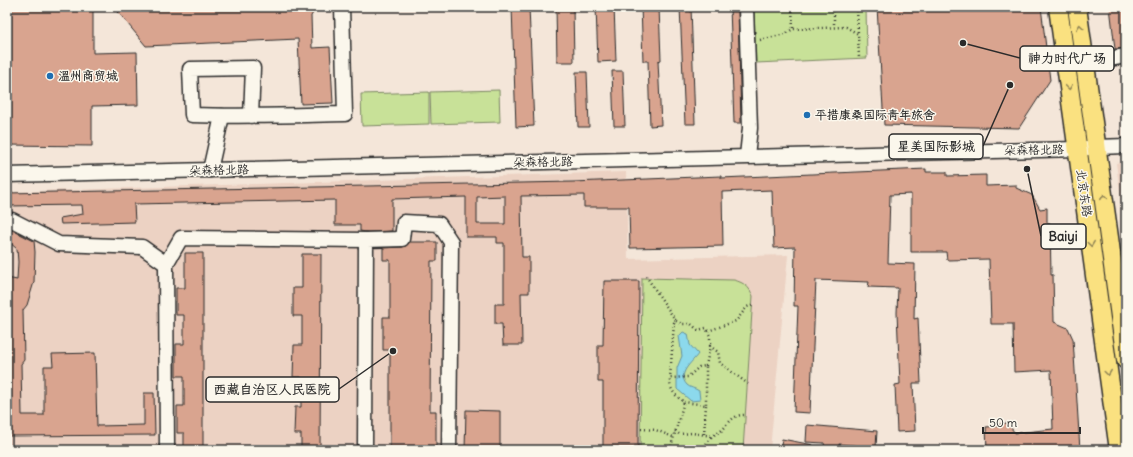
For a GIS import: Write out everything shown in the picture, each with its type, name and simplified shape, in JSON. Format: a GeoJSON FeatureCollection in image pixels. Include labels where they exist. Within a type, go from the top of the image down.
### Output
{"type":"FeatureCollection","features":[{"type":"Feature","properties":{"kind":"main road","name":"北京东路"},"geometry":{"type":"LineString","coordinates":[[1058,7],[1118,450]]}},
{"type":"Feature","properties":{"kind":"main road","name":"北京东路"},"geometry":{"type":"LineString","coordinates":[[1077,7],[1126,360]]}},
{"type":"Feature","properties":{"kind":"street"},"geometry":{"type":"LineString","coordinates":[[251,116],[253,68],[190,69],[192,115],[251,116],[345,114],[342,7]]}},
{"type":"Feature","properties":{"kind":"street"},"geometry":{"type":"LineString","coordinates":[[746,7],[750,128],[747,156]]}},
{"type":"Feature","properties":{"kind":"street"},"geometry":{"type":"LineString","coordinates":[[1085,63],[1126,56]]}},
{"type":"Feature","properties":{"kind":"street"},"geometry":{"type":"LineString","coordinates":[[210,170],[222,116]]}},
{"type":"Feature","properties":{"kind":"street","name":"朵森格北路"},"geometry":{"type":"LineString","coordinates":[[7,175],[1078,149],[1126,146]]}},
{"type":"Feature","properties":{"kind":"street"},"geometry":{"type":"LineString","coordinates":[[7,223],[12,220],[59,244],[142,247],[166,264]]}},
{"type":"Feature","properties":{"kind":"street"},"geometry":{"type":"LineString","coordinates":[[167,450],[166,264],[181,238],[366,240],[402,238],[404,222],[439,224],[451,242],[449,450]]}},
{"type":"Feature","properties":{"kind":"street"},"geometry":{"type":"LineString","coordinates":[[365,450],[366,240]]}},
{"type":"Feature","properties":{"kind":"path"},"geometry":{"type":"LineString","coordinates":[[792,7],[793,29]]}},
{"type":"Feature","properties":{"kind":"path"},"geometry":{"type":"LineString","coordinates":[[834,7],[834,27]]}},
{"type":"Feature","properties":{"kind":"path"},"geometry":{"type":"LineString","coordinates":[[856,7],[859,58]]}},
{"type":"Feature","properties":{"kind":"path"},"geometry":{"type":"LineString","coordinates":[[747,42],[785,34],[793,29],[846,27],[858,34]]}},
{"type":"Feature","properties":{"kind":"path"},"geometry":{"type":"LineString","coordinates":[[646,276],[676,321],[682,324],[691,324],[698,330],[706,328],[708,331]]}},
{"type":"Feature","properties":{"kind":"path"},"geometry":{"type":"LineString","coordinates":[[708,331],[736,320],[747,307],[754,304]]}},
{"type":"Feature","properties":{"kind":"path"},"geometry":{"type":"LineString","coordinates":[[676,321],[674,323],[672,378],[670,387],[673,393],[684,402],[706,404]]}},
{"type":"Feature","properties":{"kind":"path"},"geometry":{"type":"LineString","coordinates":[[704,434],[706,366],[710,346],[708,331]]}},
{"type":"Feature","properties":{"kind":"path"},"geometry":{"type":"LineString","coordinates":[[710,346],[718,352],[720,362],[748,384]]}},
{"type":"Feature","properties":{"kind":"path"},"geometry":{"type":"LineString","coordinates":[[672,378],[688,377],[696,369],[706,366]]}},
{"type":"Feature","properties":{"kind":"path"},"geometry":{"type":"LineString","coordinates":[[674,450],[670,449],[684,402]]}},
{"type":"Feature","properties":{"kind":"path"},"geometry":{"type":"LineString","coordinates":[[701,450],[712,436],[722,430],[737,415],[746,415]]}},
{"type":"Feature","properties":{"kind":"path"},"geometry":{"type":"LineString","coordinates":[[641,429],[656,430],[674,437]]}},
{"type":"Feature","properties":{"kind":"path"},"geometry":{"type":"LineString","coordinates":[[675,431],[679,434],[686,432],[712,436]]}},
{"type":"Feature","properties":{"kind":"shaded area"},"geometry":{"type":"Polygon","coordinates":[[[1126,162],[1126,236],[1116,163],[1126,162]]]}},
{"type":"Feature","properties":{"kind":"shaded area"},"geometry":{"type":"Polygon","coordinates":[[[626,172],[628,259],[788,255],[770,450],[7,450],[7,192],[626,172]]]}},
{"type":"Feature","properties":{"kind":"green space"},"geometry":{"type":"Polygon","coordinates":[[[754,7],[866,7],[867,58],[756,63],[754,7]]]}},
{"type":"Feature","properties":{"kind":"green space"},"geometry":{"type":"Polygon","coordinates":[[[499,90],[500,122],[431,124],[430,92],[499,90]]]}},
{"type":"Feature","properties":{"kind":"green space"},"geometry":{"type":"Polygon","coordinates":[[[429,92],[429,124],[362,126],[361,94],[429,92]]]}},
{"type":"Feature","properties":{"kind":"green space"},"geometry":{"type":"Polygon","coordinates":[[[642,278],[734,280],[741,282],[750,290],[753,296],[743,450],[640,450],[642,278]]]}},
{"type":"Feature","properties":{"kind":"water"},"geometry":{"type":"Polygon","coordinates":[[[683,332],[688,334],[690,345],[698,354],[686,368],[683,376],[684,381],[688,386],[699,391],[700,400],[691,401],[677,389],[677,368],[682,356],[679,336],[683,332]]]}},
{"type":"Feature","properties":{"kind":"building","name":"温州商贸城"},"geometry":{"type":"Polygon","coordinates":[[[7,7],[93,7],[93,53],[137,52],[138,105],[92,106],[92,146],[7,145],[7,7]]]}},
{"type":"Feature","properties":{"kind":"building"},"geometry":{"type":"Polygon","coordinates":[[[114,7],[317,7],[311,16],[312,48],[330,47],[333,103],[301,104],[298,39],[146,46],[114,7]]]}},
{"type":"Feature","properties":{"kind":"building"},"geometry":{"type":"Polygon","coordinates":[[[512,7],[529,7],[534,126],[516,127],[512,7]]]}},
{"type":"Feature","properties":{"kind":"building"},"geometry":{"type":"Polygon","coordinates":[[[556,7],[573,7],[574,62],[557,62],[556,7]]]}},
{"type":"Feature","properties":{"kind":"building"},"geometry":{"type":"Polygon","coordinates":[[[596,7],[614,7],[616,61],[598,62],[596,7]]]}},
{"type":"Feature","properties":{"kind":"building"},"geometry":{"type":"Polygon","coordinates":[[[641,7],[659,7],[661,60],[658,61],[661,125],[650,126],[648,61],[643,61],[641,7]]]}},
{"type":"Feature","properties":{"kind":"building"},"geometry":{"type":"Polygon","coordinates":[[[680,7],[691,7],[695,124],[685,124],[680,7]]]}},
{"type":"Feature","properties":{"kind":"building"},"geometry":{"type":"Polygon","coordinates":[[[730,7],[738,7],[741,123],[734,123],[730,7]]]}},
{"type":"Feature","properties":{"kind":"building"},"geometry":{"type":"Polygon","coordinates":[[[877,7],[1041,7],[1050,80],[1019,128],[884,125],[877,7]]]}},
{"type":"Feature","properties":{"kind":"building"},"geometry":{"type":"Polygon","coordinates":[[[1110,7],[1126,7],[1126,48],[1115,49],[1110,7]]]}},
{"type":"Feature","properties":{"kind":"building"},"geometry":{"type":"Polygon","coordinates":[[[612,71],[623,71],[625,126],[614,126],[612,71]]]}},
{"type":"Feature","properties":{"kind":"building"},"geometry":{"type":"Polygon","coordinates":[[[576,72],[587,72],[589,127],[578,127],[576,72]]]}},
{"type":"Feature","properties":{"kind":"building"},"geometry":{"type":"Polygon","coordinates":[[[926,169],[926,172],[947,172],[947,176],[986,175],[986,186],[1016,185],[1016,188],[1032,195],[1040,209],[1047,208],[1047,223],[1050,223],[1054,322],[1068,328],[1073,339],[1080,450],[987,450],[986,427],[998,426],[1000,424],[1007,423],[1015,433],[1053,429],[1051,370],[1014,372],[1013,324],[991,324],[989,259],[947,260],[946,252],[911,252],[911,194],[890,195],[888,263],[915,264],[914,319],[918,318],[921,383],[913,383],[915,431],[897,432],[895,385],[900,384],[897,313],[898,288],[868,287],[869,282],[816,280],[810,413],[794,412],[798,306],[794,306],[795,247],[774,248],[772,190],[722,192],[723,246],[630,248],[629,207],[584,207],[584,195],[521,196],[522,257],[529,257],[529,293],[521,293],[522,345],[503,345],[502,324],[495,324],[495,304],[504,304],[504,243],[497,243],[497,237],[466,237],[466,197],[392,199],[392,231],[366,232],[360,231],[360,225],[335,225],[335,200],[134,204],[135,222],[61,224],[60,218],[83,214],[82,205],[7,206],[7,193],[573,182],[721,176],[721,178],[926,169]],[[505,196],[477,197],[477,224],[505,224],[505,196]]]}},
{"type":"Feature","properties":{"kind":"building"},"geometry":{"type":"Polygon","coordinates":[[[12,230],[34,241],[35,252],[34,282],[27,305],[23,310],[24,360],[21,364],[22,415],[44,415],[44,366],[53,366],[52,354],[95,353],[97,426],[144,425],[144,393],[154,393],[155,435],[7,436],[7,278],[17,280],[18,262],[17,249],[8,241],[7,237],[8,231],[12,230]]]}},
{"type":"Feature","properties":{"kind":"building"},"geometry":{"type":"Polygon","coordinates":[[[410,242],[437,242],[437,261],[431,261],[430,411],[436,411],[436,450],[390,450],[390,350],[383,350],[383,317],[390,317],[390,260],[383,260],[383,248],[403,247],[410,242]]]}},
{"type":"Feature","properties":{"kind":"building"},"geometry":{"type":"Polygon","coordinates":[[[185,253],[203,253],[203,450],[184,450],[184,433],[177,433],[177,406],[184,406],[184,376],[176,376],[176,344],[184,344],[184,315],[176,315],[176,288],[185,288],[185,253]]]}},
{"type":"Feature","properties":{"kind":"building"},"geometry":{"type":"Polygon","coordinates":[[[302,254],[321,254],[320,450],[301,450],[301,434],[294,434],[295,407],[301,407],[301,377],[293,377],[294,345],[302,345],[302,316],[293,316],[293,288],[302,288],[302,254]]]}},
{"type":"Feature","properties":{"kind":"building"},"geometry":{"type":"Polygon","coordinates":[[[604,281],[639,281],[638,447],[603,447],[603,382],[598,382],[598,345],[603,345],[604,281]]]}},
{"type":"Feature","properties":{"kind":"building"},"geometry":{"type":"Polygon","coordinates":[[[466,410],[500,411],[500,450],[465,450],[466,410]]]}},
{"type":"Feature","properties":{"kind":"building"},"geometry":{"type":"Polygon","coordinates":[[[807,425],[877,431],[876,447],[839,444],[840,450],[825,450],[824,443],[806,442],[807,425]]]}},
{"type":"Feature","properties":{"kind":"building"},"geometry":{"type":"Polygon","coordinates":[[[782,439],[813,445],[812,450],[780,450],[782,439]]]}},
{"type":"Feature","properties":{"kind":"place","name":"神力时代广场"},"geometry":{"type":"Point","coordinates":[963,43]}},
{"type":"Feature","properties":{"kind":"place","name":"温州商贸城"},"geometry":{"type":"Point","coordinates":[50,76]}},
{"type":"Feature","properties":{"kind":"place","name":"星美国际影城"},"geometry":{"type":"Point","coordinates":[1010,85]}},
{"type":"Feature","properties":{"kind":"place","name":"平措康桑国际青年旅舍"},"geometry":{"type":"Point","coordinates":[807,115]}},
{"type":"Feature","properties":{"kind":"place","name":"Baiyi"},"geometry":{"type":"Point","coordinates":[1027,169]}},
{"type":"Feature","properties":{"kind":"place","name":"西藏自治区人民医院"},"geometry":{"type":"Point","coordinates":[393,351]}}]}
